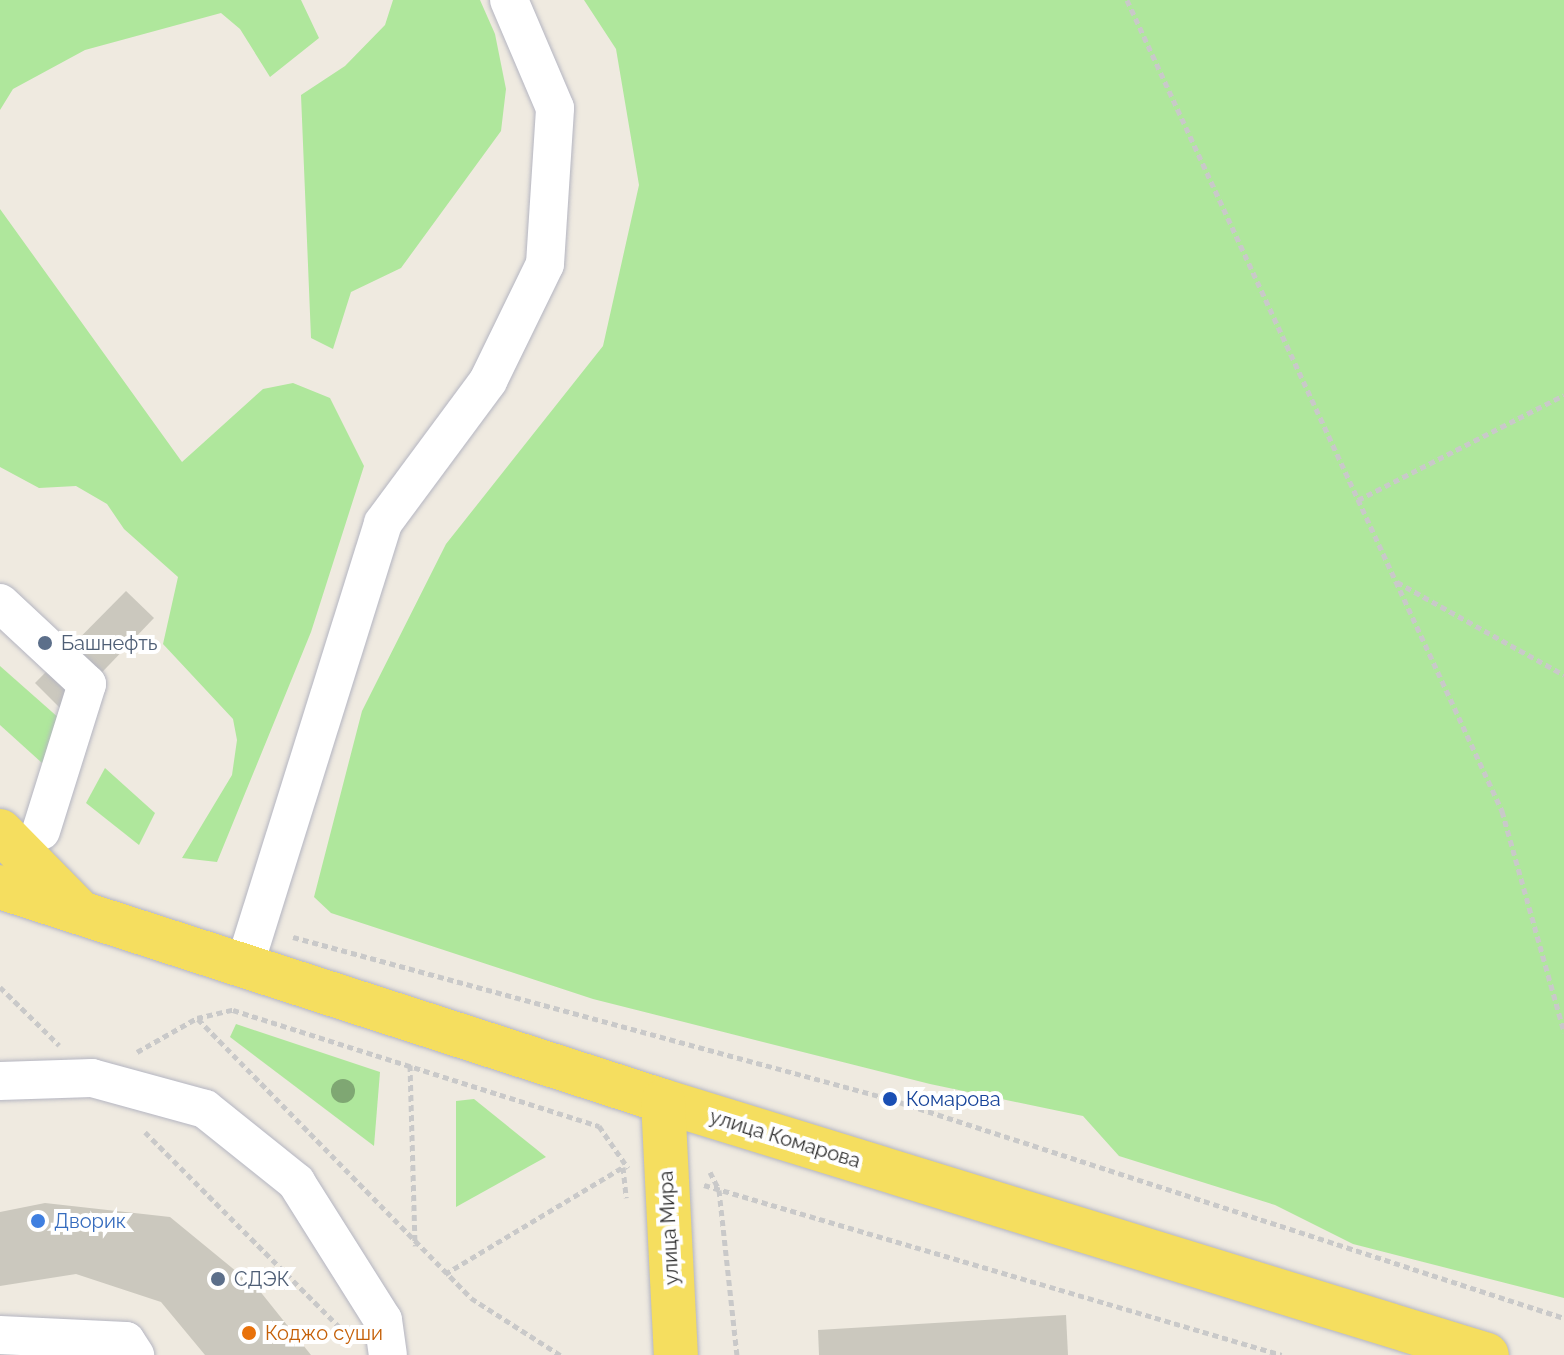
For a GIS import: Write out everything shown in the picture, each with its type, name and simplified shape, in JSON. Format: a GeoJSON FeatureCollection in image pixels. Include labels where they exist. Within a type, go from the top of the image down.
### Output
{"type":"FeatureCollection","features":[{"type":"Feature","properties":{"kind":"main road"},"geometry":{"type":"LineString","coordinates":[[20,831],[85,916]]}},
{"type":"Feature","properties":{"kind":"main road","name":"улица Комарова"},"geometry":{"type":"LineString","coordinates":[[0,887],[85,916],[250,947],[663,1101],[1487,1355]]}},
{"type":"Feature","properties":{"kind":"main road","name":"улица Мира"},"geometry":{"type":"LineString","coordinates":[[663,1101],[676,1355]]}},
{"type":"Feature","properties":{"kind":"street"},"geometry":{"type":"LineString","coordinates":[[250,947],[383,523],[488,381],[545,264],[555,108],[509,0]]}},
{"type":"Feature","properties":{"kind":"street"},"geometry":{"type":"LineString","coordinates":[[0,603],[87,684],[20,831]]}},
{"type":"Feature","properties":{"kind":"street"},"geometry":{"type":"LineString","coordinates":[[0,1081],[92,1078],[205,1109],[296,1182],[383,1320],[372,1350]]}},
{"type":"Feature","properties":{"kind":"street"},"geometry":{"type":"LineString","coordinates":[[0,1335],[126,1341],[135,1355]]}},
{"type":"Feature","properties":{"kind":"path"},"geometry":{"type":"LineString","coordinates":[[1127,0],[1502,811],[1564,1032]]}},
{"type":"Feature","properties":{"kind":"path"},"geometry":{"type":"LineString","coordinates":[[1358,500],[1564,395]]}},
{"type":"Feature","properties":{"kind":"path"},"geometry":{"type":"LineString","coordinates":[[1396,581],[1564,675]]}},
{"type":"Feature","properties":{"kind":"path"},"geometry":{"type":"LineString","coordinates":[[250,947],[890,1099],[1564,1318]]}},
{"type":"Feature","properties":{"kind":"path"},"geometry":{"type":"LineString","coordinates":[[0,987],[92,1078]]}},
{"type":"Feature","properties":{"kind":"path"},"geometry":{"type":"LineString","coordinates":[[197,1018],[445,1274],[471,1298],[560,1355]]}},
{"type":"Feature","properties":{"kind":"path"},"geometry":{"type":"LineString","coordinates":[[410,1065],[415,1246]]}},
{"type":"Feature","properties":{"kind":"path"},"geometry":{"type":"LineString","coordinates":[[136,1122],[372,1350]]}},
{"type":"Feature","properties":{"kind":"path"},"geometry":{"type":"LineString","coordinates":[[445,1274],[623,1167]]}},
{"type":"Feature","properties":{"kind":"path"},"geometry":{"type":"LineString","coordinates":[[710,1172],[719,1190],[737,1355]]}},
{"type":"Feature","properties":{"kind":"green space"},"geometry":{"type":"Polygon","coordinates":[[[0,0],[301,0],[319,38],[270,77],[240,29],[221,13],[85,50],[13,89],[0,110],[0,0]]]}},
{"type":"Feature","properties":{"kind":"green space"},"geometry":{"type":"Polygon","coordinates":[[[393,0],[480,0],[495,34],[506,89],[501,131],[401,268],[351,292],[333,349],[311,338],[301,95],[345,66],[385,25],[393,0]]]}},
{"type":"Feature","properties":{"kind":"green space"},"geometry":{"type":"Polygon","coordinates":[[[584,0],[1564,0],[1564,1298],[1353,1244],[1275,1205],[1119,1156],[1083,1116],[930,1084],[593,999],[331,913],[314,897],[362,711],[446,544],[603,346],[639,185],[616,49],[584,0]]]}},
{"type":"Feature","properties":{"kind":"green space"},"geometry":{"type":"Polygon","coordinates":[[[0,209],[182,462],[263,389],[293,383],[330,398],[364,466],[311,632],[217,862],[182,858],[232,775],[237,740],[233,719],[163,644],[178,577],[124,529],[107,504],[76,486],[39,488],[0,467],[0,209]]]}},
{"type":"Feature","properties":{"kind":"green space"},"geometry":{"type":"Polygon","coordinates":[[[0,666],[60,719],[60,736],[42,763],[0,725],[0,666]]]}},
{"type":"Feature","properties":{"kind":"green space"},"geometry":{"type":"Polygon","coordinates":[[[105,768],[155,813],[139,845],[86,803],[105,768]]]}},
{"type":"Feature","properties":{"kind":"green space"},"geometry":{"type":"Polygon","coordinates":[[[236,1024],[380,1072],[374,1146],[230,1037],[236,1024]]]}},
{"type":"Feature","properties":{"kind":"green space"},"geometry":{"type":"Polygon","coordinates":[[[474,1099],[546,1157],[456,1207],[456,1101],[474,1099]]]}},
{"type":"Feature","properties":{"kind":"building"},"geometry":{"type":"Polygon","coordinates":[[[126,591],[154,618],[64,712],[35,683],[126,591]]]}},
{"type":"Feature","properties":{"kind":"building"},"geometry":{"type":"Polygon","coordinates":[[[45,1203],[170,1217],[259,1290],[311,1355],[205,1355],[161,1302],[76,1274],[0,1286],[0,1212],[45,1203]]]}},
{"type":"Feature","properties":{"kind":"building"},"geometry":{"type":"Polygon","coordinates":[[[1066,1315],[1068,1355],[819,1355],[818,1330],[1066,1315]]]}},
{"type":"Feature","properties":{"kind":"place","name":"Башнефть"},"geometry":{"type":"Point","coordinates":[45,643]}},
{"type":"Feature","properties":{"kind":"place","name":"Комарова"},"geometry":{"type":"Point","coordinates":[890,1099]}},
{"type":"Feature","properties":{"kind":"place","name":"Дворик"},"geometry":{"type":"Point","coordinates":[38,1221]}},
{"type":"Feature","properties":{"kind":"place","name":"СДЭК"},"geometry":{"type":"Point","coordinates":[218,1279]}},
{"type":"Feature","properties":{"kind":"place","name":"Коджо суши"},"geometry":{"type":"Point","coordinates":[249,1333]}}]}
